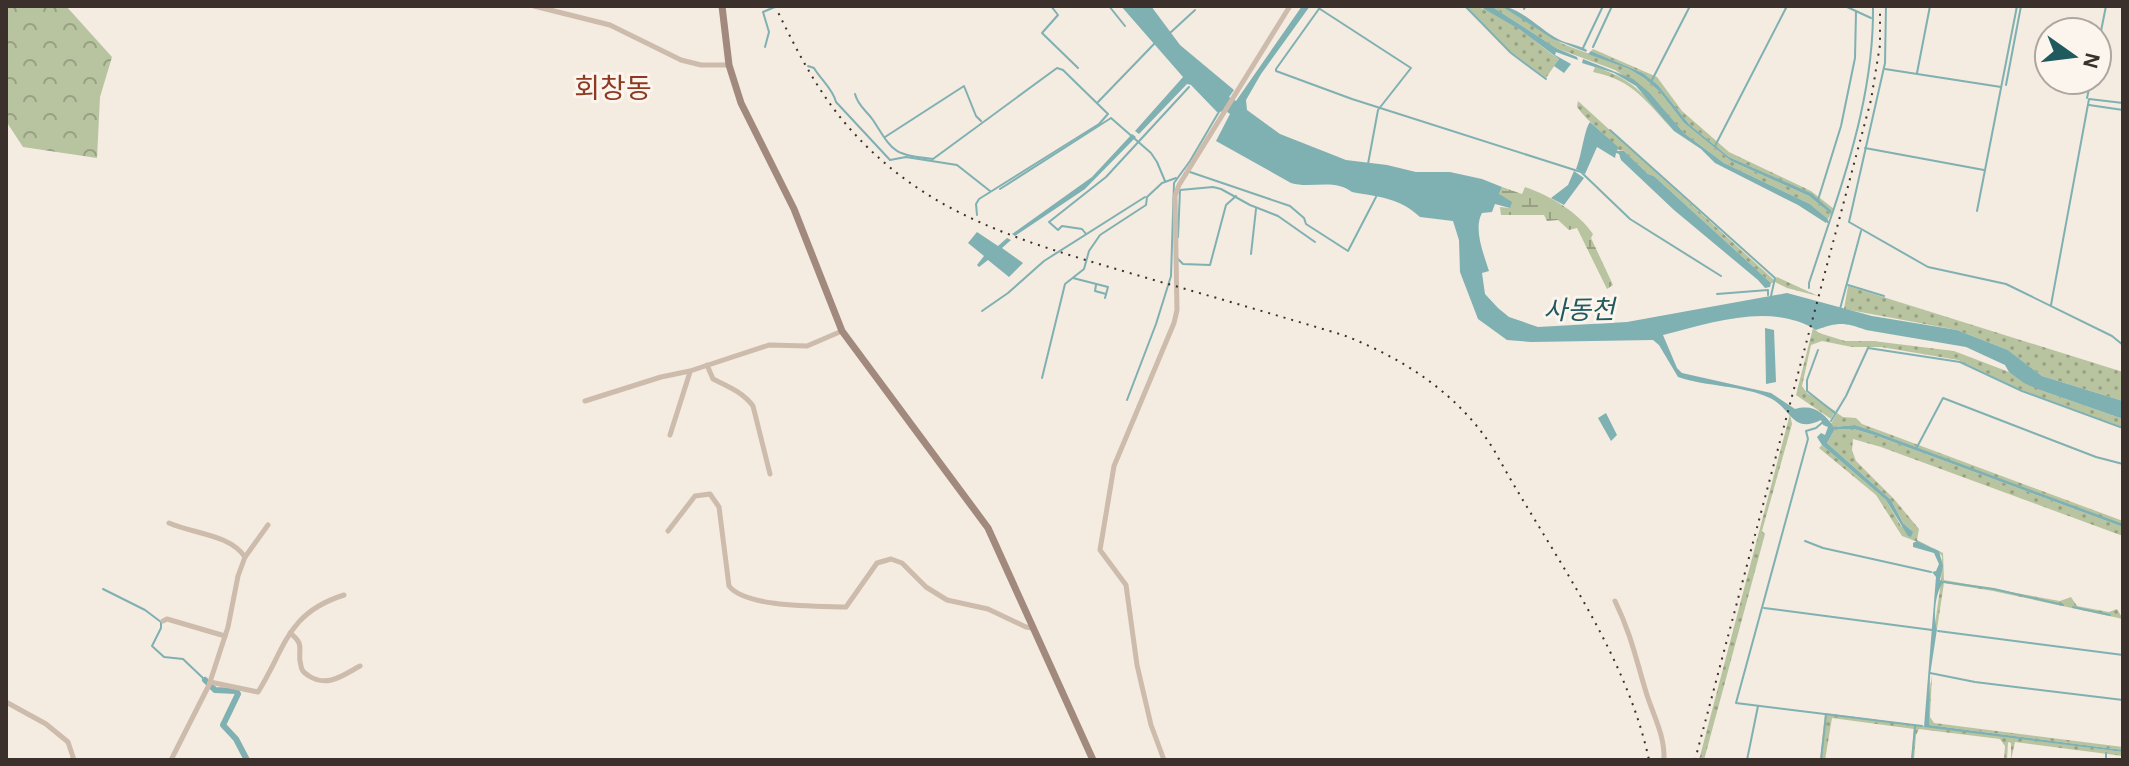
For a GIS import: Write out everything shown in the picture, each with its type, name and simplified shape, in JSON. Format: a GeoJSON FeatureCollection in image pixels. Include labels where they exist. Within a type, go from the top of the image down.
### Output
{"type":"FeatureCollection","features":[{"type":"Feature","properties":{"kind":"main road"},"geometry":{"type":"LineString","coordinates":[[722,6],[729,65],[741,103],[794,209],[842,331],[988,528],[1093,760]]}},
{"type":"Feature","properties":{"kind":"street"},"geometry":{"type":"LineString","coordinates":[[534,6],[610,25],[681,60],[701,65],[729,65]]}},
{"type":"Feature","properties":{"kind":"street"},"geometry":{"type":"LineString","coordinates":[[1164,760],[1151,725],[1137,665],[1126,585],[1100,550],[1114,466],[1177,310],[1175,196],[1290,6]]}},
{"type":"Feature","properties":{"kind":"street"},"geometry":{"type":"LineString","coordinates":[[585,401],[769,345],[807,346],[842,331]]}},
{"type":"Feature","properties":{"kind":"street"},"geometry":{"type":"LineString","coordinates":[[707,365],[713,379],[737,391],[753,406],[770,474]]}},
{"type":"Feature","properties":{"kind":"street"},"geometry":{"type":"LineString","coordinates":[[670,435],[690,371]]}},
{"type":"Feature","properties":{"kind":"street"},"geometry":{"type":"LineString","coordinates":[[668,531],[695,496],[710,494],[718,502],[722,520],[729,586],[743,597],[790,604],[846,607],[877,563],[891,559],[902,563],[926,587],[947,600],[988,609],[1032,628]]}},
{"type":"Feature","properties":{"kind":"street"},"geometry":{"type":"LineString","coordinates":[[169,523],[230,542],[245,557]]}},
{"type":"Feature","properties":{"kind":"street"},"geometry":{"type":"LineString","coordinates":[[171,760],[209,685],[245,557],[268,525]]}},
{"type":"Feature","properties":{"kind":"street"},"geometry":{"type":"LineString","coordinates":[[209,685],[258,692],[290,633],[315,606],[344,595]]}},
{"type":"Feature","properties":{"kind":"street"},"geometry":{"type":"LineString","coordinates":[[1615,601],[1629,630],[1646,692],[1660,726],[1664,760]]}},
{"type":"Feature","properties":{"kind":"street"},"geometry":{"type":"LineString","coordinates":[[163,621],[167,619],[225,636]]}},
{"type":"Feature","properties":{"kind":"street"},"geometry":{"type":"LineString","coordinates":[[290,633],[301,645],[300,666],[304,673],[319,682],[344,677],[360,666]]}},
{"type":"Feature","properties":{"kind":"street"},"geometry":{"type":"LineString","coordinates":[[6,702],[46,724],[68,742],[74,760]]}},
{"type":"Feature","properties":{"kind":"green space"},"geometry":{"type":"Polygon","coordinates":[[[6,6],[66,6],[112,57],[100,97],[97,158],[23,147],[6,121],[6,6]]]}},
{"type":"Feature","properties":{"kind":"green space"},"geometry":{"type":"Polygon","coordinates":[[[1466,6],[1503,18],[1559,59],[1546,78],[1512,53],[1466,6]]]}},
{"type":"Feature","properties":{"kind":"green space"},"geometry":{"type":"Polygon","coordinates":[[[1491,6],[1501,6],[1563,44],[1629,69],[1644,78],[1660,92],[1684,123],[1731,161],[1809,196],[1831,214],[1828,219],[1810,204],[1724,163],[1684,133],[1650,93],[1615,70],[1556,48],[1491,6]]]}},
{"type":"Feature","properties":{"kind":"green space"},"geometry":{"type":"Polygon","coordinates":[[[1593,49],[1657,77],[1682,111],[1729,152],[1811,191],[1834,209],[1832,211],[1810,193],[1729,157],[1689,124],[1658,85],[1643,73],[1591,51],[1593,49]]]}},
{"type":"Feature","properties":{"kind":"green space"},"geometry":{"type":"Polygon","coordinates":[[[1595,67],[1632,85],[1649,100],[1674,131],[1639,94],[1619,81],[1593,72],[1595,67]]]}},
{"type":"Feature","properties":{"kind":"green space"},"geometry":{"type":"Polygon","coordinates":[[[1578,101],[1774,280],[1777,277],[1818,296],[1771,283],[1654,176],[1624,151],[1617,150],[1577,107],[1578,101]]]}},
{"type":"Feature","properties":{"kind":"green space"},"geometry":{"type":"Polygon","coordinates":[[[1502,187],[1522,194],[1525,187],[1535,191],[1580,219],[1593,234],[1591,238],[1613,285],[1607,289],[1577,228],[1569,230],[1558,220],[1547,221],[1544,215],[1501,215],[1500,207],[1510,208],[1499,194],[1502,187]]]}},
{"type":"Feature","properties":{"kind":"green space"},"geometry":{"type":"Polygon","coordinates":[[[1848,286],[2123,372],[2123,401],[2042,376],[2008,350],[1957,330],[1844,309],[1848,286]]]}},
{"type":"Feature","properties":{"kind":"green space"},"geometry":{"type":"Polygon","coordinates":[[[1813,328],[1845,341],[1873,341],[1954,351],[2009,372],[2040,390],[2123,419],[2123,427],[2022,390],[1958,360],[1822,341],[1811,345],[1802,386],[1807,393],[1835,411],[1862,359],[1831,419],[1796,395],[1813,328]]]}},
{"type":"Feature","properties":{"kind":"green space"},"geometry":{"type":"Polygon","coordinates":[[[1837,413],[2123,521],[2123,525],[1873,431],[1855,425],[1834,427],[1831,424],[1837,413]]]}},
{"type":"Feature","properties":{"kind":"green space"},"geometry":{"type":"Polygon","coordinates":[[[1790,414],[1792,424],[1762,531],[1765,534],[1704,760],[1699,760],[1790,414]]]}},
{"type":"Feature","properties":{"kind":"green space"},"geometry":{"type":"Polygon","coordinates":[[[1835,429],[1854,429],[1877,436],[2123,527],[2123,536],[1853,439],[1852,450],[1856,461],[1919,529],[1917,540],[1932,547],[1902,536],[1876,495],[1819,448],[1822,445],[1886,500],[1901,526],[1911,530],[1903,523],[1891,500],[1827,443],[1835,429]]]}},
{"type":"Feature","properties":{"kind":"green space"},"geometry":{"type":"Polygon","coordinates":[[[1937,550],[1943,553],[1944,580],[2060,601],[2071,597],[2077,606],[2109,612],[2117,609],[2123,619],[1944,583],[1937,629],[1942,556],[1937,550]]]}},
{"type":"Feature","properties":{"kind":"green space"},"geometry":{"type":"Polygon","coordinates":[[[1932,674],[1930,717],[1934,723],[2123,747],[2123,750],[1929,725],[1927,709],[1932,674]]]}},
{"type":"Feature","properties":{"kind":"green space"},"geometry":{"type":"Polygon","coordinates":[[[1825,713],[2123,752],[2123,756],[2015,742],[2011,760],[2011,743],[2008,742],[2007,760],[2004,760],[2005,746],[2000,739],[1919,729],[1914,760],[1911,760],[1914,729],[1832,718],[1825,760],[1820,760],[1825,713]]]}},
{"type":"Feature","properties":{"kind":"water"},"geometry":{"type":"Polygon","coordinates":[[[1121,6],[1151,6],[1180,45],[1234,90],[1229,97],[1236,101],[1302,6],[1310,6],[1261,74],[1246,100],[1247,110],[1280,134],[1346,160],[1416,172],[1450,172],[1502,187],[1499,194],[1512,202],[1510,208],[1495,204],[1492,212],[1482,213],[1479,234],[1489,271],[1482,273],[1485,294],[1509,317],[1538,327],[1627,322],[1787,293],[1872,316],[1957,330],[2008,350],[2042,376],[2123,401],[2123,419],[2024,383],[2005,365],[1966,347],[1846,324],[1816,330],[1780,317],[1760,316],[1721,321],[1663,335],[1682,373],[1771,393],[1795,409],[1818,411],[1834,427],[1855,425],[1873,431],[2123,524],[2123,527],[1877,436],[1854,429],[1835,429],[1827,443],[1891,500],[1903,523],[1913,532],[1911,537],[1886,500],[1822,445],[1817,437],[1821,433],[1825,435],[1828,427],[1821,420],[1804,424],[1793,419],[1770,398],[1678,377],[1653,340],[1507,340],[1478,319],[1460,272],[1459,240],[1453,221],[1420,217],[1397,202],[1338,186],[1291,183],[1216,141],[1230,114],[1217,112],[1191,85],[1187,84],[1139,134],[1135,131],[1183,77],[1121,6]]]}},
{"type":"Feature","properties":{"kind":"water"},"geometry":{"type":"Polygon","coordinates":[[[1479,6],[1491,6],[1578,60],[1556,52],[1555,55],[1571,64],[1564,73],[1554,66],[1559,59],[1519,29],[1479,6]]]}},
{"type":"Feature","properties":{"kind":"water"},"geometry":{"type":"Polygon","coordinates":[[[1501,6],[1517,11],[1558,39],[1584,48],[1586,52],[1553,39],[1501,6]]]}},
{"type":"Feature","properties":{"kind":"water"},"geometry":{"type":"Polygon","coordinates":[[[1591,51],[1643,73],[1658,85],[1689,124],[1729,157],[1811,193],[1832,211],[1831,214],[1809,196],[1731,161],[1684,123],[1660,92],[1644,78],[1588,54],[1591,51]]]}},
{"type":"Feature","properties":{"kind":"water"},"geometry":{"type":"Polygon","coordinates":[[[1583,59],[1633,79],[1650,93],[1684,133],[1724,163],[1810,204],[1828,219],[1826,223],[1798,205],[1715,163],[1701,149],[1674,131],[1636,86],[1614,73],[1582,63],[1583,59]]]}},
{"type":"Feature","properties":{"kind":"water"},"geometry":{"type":"Polygon","coordinates":[[[1590,122],[1618,147],[1617,151],[1624,151],[1654,176],[1771,283],[1770,287],[1765,288],[1674,210],[1621,160],[1619,154],[1616,153],[1615,158],[1597,147],[1585,174],[1576,169],[1590,122]]]}},
{"type":"Feature","properties":{"kind":"water"},"geometry":{"type":"Polygon","coordinates":[[[1132,134],[1136,137],[1085,189],[1015,236],[1012,234],[1092,177],[1132,134]]]}},
{"type":"Feature","properties":{"kind":"water"},"geometry":{"type":"Polygon","coordinates":[[[1574,171],[1584,178],[1564,205],[1551,198],[1568,185],[1574,171]]]}},
{"type":"Feature","properties":{"kind":"water"},"geometry":{"type":"Polygon","coordinates":[[[977,232],[998,246],[1007,238],[1011,240],[1002,248],[1023,263],[1009,277],[988,260],[979,267],[977,265],[984,256],[968,243],[977,232]]]}},
{"type":"Feature","properties":{"kind":"water"},"geometry":{"type":"Polygon","coordinates":[[[1765,328],[1774,330],[1776,382],[1766,384],[1765,328]]]}},
{"type":"Feature","properties":{"kind":"water"},"geometry":{"type":"Polygon","coordinates":[[[1606,413],[1617,435],[1611,441],[1598,418],[1606,413]]]}},
{"type":"Feature","properties":{"kind":"water"},"geometry":{"type":"Polygon","coordinates":[[[1917,541],[1939,551],[1943,566],[1940,580],[1944,582],[1936,605],[1929,725],[2123,752],[1924,727],[1936,577],[1932,572],[1939,564],[1934,553],[1913,547],[1917,541]]]}},
{"type":"Feature","properties":{"kind":"waterway"},"geometry":{"type":"LineString","coordinates":[[765,47],[769,32],[763,12],[777,6]]}},
{"type":"Feature","properties":{"kind":"waterway"},"geometry":{"type":"LineString","coordinates":[[1051,6],[1058,15],[1042,33],[1078,68]]}},
{"type":"Feature","properties":{"kind":"waterway"},"geometry":{"type":"LineString","coordinates":[[1109,6],[1125,26]]}},
{"type":"Feature","properties":{"kind":"waterway"},"geometry":{"type":"LineString","coordinates":[[1321,6],[1276,71],[1352,99],[1581,172],[1630,219],[1721,276]]}},
{"type":"Feature","properties":{"kind":"waterway"},"geometry":{"type":"LineString","coordinates":[[1465,6],[1511,53],[1546,79]]}},
{"type":"Feature","properties":{"kind":"waterway"},"geometry":{"type":"LineString","coordinates":[[1583,48],[1603,6]]}},
{"type":"Feature","properties":{"kind":"waterway"},"geometry":{"type":"LineString","coordinates":[[1593,47],[1612,6]]}},
{"type":"Feature","properties":{"kind":"waterway"},"geometry":{"type":"LineString","coordinates":[[1652,80],[1690,6]]}},
{"type":"Feature","properties":{"kind":"waterway"},"geometry":{"type":"LineString","coordinates":[[1715,146],[1787,6]]}},
{"type":"Feature","properties":{"kind":"waterway"},"geometry":{"type":"LineString","coordinates":[[1845,6],[1871,18]]}},
{"type":"Feature","properties":{"kind":"waterway"},"geometry":{"type":"LineString","coordinates":[[1829,223],[1866,89],[1873,6]]}},
{"type":"Feature","properties":{"kind":"waterway"},"geometry":{"type":"LineString","coordinates":[[1886,6],[1885,63],[1849,222],[1928,267],[2006,284],[2112,336],[2123,345]]}},
{"type":"Feature","properties":{"kind":"waterway"},"geometry":{"type":"LineString","coordinates":[[1917,73],[1930,6]]}},
{"type":"Feature","properties":{"kind":"waterway"},"geometry":{"type":"LineString","coordinates":[[1977,211],[2017,6]]}},
{"type":"Feature","properties":{"kind":"waterway"},"geometry":{"type":"LineString","coordinates":[[2006,85],[2021,6]]}},
{"type":"Feature","properties":{"kind":"waterway"},"geometry":{"type":"LineString","coordinates":[[2104,16],[2106,6]]}},
{"type":"Feature","properties":{"kind":"waterway"},"geometry":{"type":"LineString","coordinates":[[1320,9],[1411,68],[1378,110],[1368,164]]}},
{"type":"Feature","properties":{"kind":"waterway"},"geometry":{"type":"LineString","coordinates":[[1170,33],[1195,10]]}},
{"type":"Feature","properties":{"kind":"waterway"},"geometry":{"type":"LineString","coordinates":[[1818,200],[1841,126],[1855,58],[1856,12]]}},
{"type":"Feature","properties":{"kind":"waterway"},"geometry":{"type":"LineString","coordinates":[[1098,102],[1155,43]]}},
{"type":"Feature","properties":{"kind":"waterway"},"geometry":{"type":"LineString","coordinates":[[808,66],[814,68],[836,102],[890,160],[906,157],[957,165],[990,191]]}},
{"type":"Feature","properties":{"kind":"waterway"},"geometry":{"type":"LineString","coordinates":[[855,94],[890,146],[902,153],[933,159],[1057,68],[1063,70],[1108,114],[1099,124],[979,199],[977,215]]}},
{"type":"Feature","properties":{"kind":"waterway"},"geometry":{"type":"LineString","coordinates":[[1885,69],[2001,87]]}},
{"type":"Feature","properties":{"kind":"waterway"},"geometry":{"type":"LineString","coordinates":[[885,137],[964,86],[981,121]]}},
{"type":"Feature","properties":{"kind":"waterway"},"geometry":{"type":"LineString","coordinates":[[1086,234],[1082,229],[1062,226],[1058,230],[1049,222],[1106,177],[1189,87]]}},
{"type":"Feature","properties":{"kind":"waterway"},"geometry":{"type":"LineString","coordinates":[[2051,305],[2089,99],[2123,103]]}},
{"type":"Feature","properties":{"kind":"waterway"},"geometry":{"type":"LineString","coordinates":[[2089,105],[2123,110]]}},
{"type":"Feature","properties":{"kind":"waterway"},"geometry":{"type":"LineString","coordinates":[[1127,400],[1171,276],[1174,183],[1220,110]]}},
{"type":"Feature","properties":{"kind":"waterway"},"geometry":{"type":"LineString","coordinates":[[1000,189],[1111,118],[1151,153],[1165,181]]}},
{"type":"Feature","properties":{"kind":"waterway"},"geometry":{"type":"LineString","coordinates":[[1610,130],[1775,278],[1771,296]]}},
{"type":"Feature","properties":{"kind":"waterway"},"geometry":{"type":"LineString","coordinates":[[1865,148],[1984,170]]}},
{"type":"Feature","properties":{"kind":"waterway"},"geometry":{"type":"LineString","coordinates":[[1187,171],[1290,206],[1304,218],[1306,224],[1348,251],[1376,197]]}},
{"type":"Feature","properties":{"kind":"waterway"},"geometry":{"type":"LineString","coordinates":[[1042,378],[1065,284],[1084,269],[1089,251],[1100,235],[1146,205],[1147,197],[1162,183],[1176,178]]}},
{"type":"Feature","properties":{"kind":"waterway"},"geometry":{"type":"LineString","coordinates":[[1180,190],[1221,189],[1278,216],[1315,242]]}},
{"type":"Feature","properties":{"kind":"waterway"},"geometry":{"type":"LineString","coordinates":[[1178,237],[1180,190]]}},
{"type":"Feature","properties":{"kind":"waterway"},"geometry":{"type":"LineString","coordinates":[[1178,259],[1183,264],[1210,265],[1226,205],[1236,196]]}},
{"type":"Feature","properties":{"kind":"waterway"},"geometry":{"type":"LineString","coordinates":[[982,311],[1044,261],[1145,197]]}},
{"type":"Feature","properties":{"kind":"waterway"},"geometry":{"type":"LineString","coordinates":[[1251,254],[1256,209]]}},
{"type":"Feature","properties":{"kind":"waterway"},"geometry":{"type":"LineString","coordinates":[[1809,288],[1829,223],[1826,220]]}},
{"type":"Feature","properties":{"kind":"waterway"},"geometry":{"type":"LineString","coordinates":[[1840,309],[1861,231]]}},
{"type":"Feature","properties":{"kind":"waterway"},"geometry":{"type":"LineString","coordinates":[[1073,278],[1108,287],[1105,298]]}},
{"type":"Feature","properties":{"kind":"waterway"},"geometry":{"type":"LineString","coordinates":[[1096,285],[1095,291],[1106,294]]}},
{"type":"Feature","properties":{"kind":"waterway"},"geometry":{"type":"LineString","coordinates":[[1848,285],[1884,296]]}},
{"type":"Feature","properties":{"kind":"waterway"},"geometry":{"type":"LineString","coordinates":[[1717,294],[1768,290],[1768,295]]}},
{"type":"Feature","properties":{"kind":"waterway"},"geometry":{"type":"LineString","coordinates":[[1831,421],[1868,348],[1960,362],[2022,391],[2123,428]]}},
{"type":"Feature","properties":{"kind":"waterway"},"geometry":{"type":"LineString","coordinates":[[1818,350],[1807,380],[1807,391],[1835,413]]}},
{"type":"Feature","properties":{"kind":"waterway"},"geometry":{"type":"LineString","coordinates":[[1916,449],[1943,398],[2096,457],[2123,464]]}},
{"type":"Feature","properties":{"kind":"waterway"},"geometry":{"type":"LineString","coordinates":[[1823,422],[1806,431],[1808,439],[1736,703],[1922,726]]}},
{"type":"Feature","properties":{"kind":"waterway"},"geometry":{"type":"LineString","coordinates":[[1805,541],[1823,548],[1931,572]]}},
{"type":"Feature","properties":{"kind":"waterway"},"geometry":{"type":"LineString","coordinates":[[1944,582],[1994,589],[2063,605]]}},
{"type":"Feature","properties":{"kind":"waterway"},"geometry":{"type":"LineString","coordinates":[[103,589],[145,610],[161,622],[152,646],[164,657],[183,659],[205,680]]}},
{"type":"Feature","properties":{"kind":"waterway"},"geometry":{"type":"LineString","coordinates":[[2073,607],[2110,615]]}},
{"type":"Feature","properties":{"kind":"waterway"},"geometry":{"type":"LineString","coordinates":[[1764,608],[1932,630]]}},
{"type":"Feature","properties":{"kind":"waterway"},"geometry":{"type":"LineString","coordinates":[[1938,631],[2123,655]]}},
{"type":"Feature","properties":{"kind":"waterway"},"geometry":{"type":"LineString","coordinates":[[1930,673],[1975,682],[2123,700]]}},
{"type":"Feature","properties":{"kind":"waterway"},"geometry":{"type":"LineString","coordinates":[[205,680],[215,690],[236,691],[238,694],[223,725],[236,739],[247,760]]}},
{"type":"Feature","properties":{"kind":"waterway"},"geometry":{"type":"LineString","coordinates":[[1747,760],[1758,706]]}},
{"type":"Feature","properties":{"kind":"waterway"},"geometry":{"type":"LineString","coordinates":[[1821,760],[1826,715]]}},
{"type":"Feature","properties":{"kind":"waterway"},"geometry":{"type":"LineString","coordinates":[[1912,760],[1915,726]]}},
{"type":"Feature","properties":{"kind":"waterway"},"geometry":{"type":"LineString","coordinates":[[2106,753],[2106,760]]}},
{"type":"Feature","properties":{"kind":"railway"},"geometry":{"type":"LineString","coordinates":[[775,6],[818,86],[851,130],[881,160],[946,205],[981,223],[1054,250],[1343,335],[1408,367],[1447,395],[1494,450],[1583,600],[1622,678],[1649,760]]}},
{"type":"Feature","properties":{"kind":"railway"},"geometry":{"type":"LineString","coordinates":[[1695,760],[1871,100],[1880,45],[1880,6]]}},
{"type":"Feature","properties":{"kind":"district","name":"회창동"},"geometry":{"type":"Point","coordinates":[613,88]}},
{"type":"Feature","properties":{"kind":"water label","name":"사동천"},"geometry":{"type":"Point","coordinates":[1579,310]}}]}
